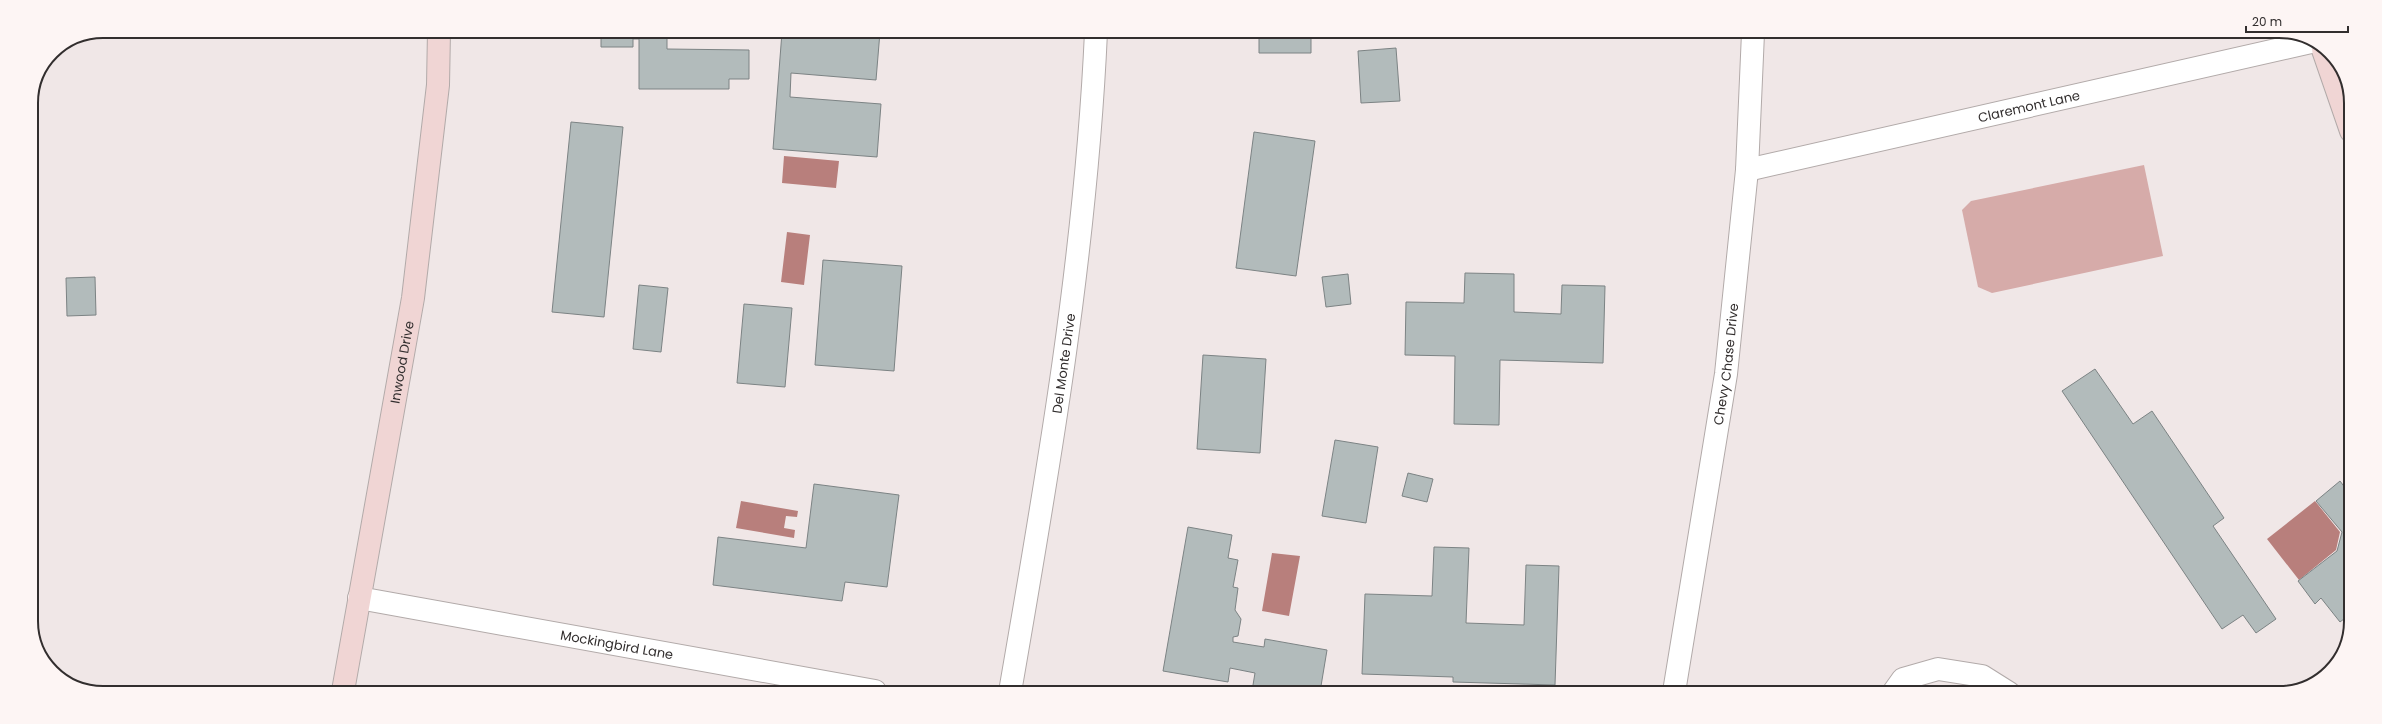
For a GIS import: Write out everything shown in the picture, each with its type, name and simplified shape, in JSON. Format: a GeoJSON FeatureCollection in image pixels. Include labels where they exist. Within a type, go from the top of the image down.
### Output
{"type":"FeatureCollection","features":[{"type":"Feature","properties":{"kind":"street","name":"Inwood Drive"},"geometry":{"type":"LineString","coordinates":[[344,686],[414,298],[436,100],[439,38]]}},
{"type":"Feature","properties":{"kind":"street","name":"Del Monte Drive"},"geometry":{"type":"LineString","coordinates":[[1011,686],[1058,410],[1092,112],[1096,38]]}},
{"type":"Feature","properties":{"kind":"street","name":"Chevy Chase Drive"},"geometry":{"type":"LineString","coordinates":[[1675,686],[1726,374],[1746,170],[1753,38]]}},
{"type":"Feature","properties":{"kind":"street","name":"Claremont Lane"},"geometry":{"type":"LineString","coordinates":[[1746,170],[2305,43]]}},
{"type":"Feature","properties":{"kind":"street"},"geometry":{"type":"LineString","coordinates":[[2326,58],[2344,111]]}},
{"type":"Feature","properties":{"kind":"street","name":"Mockingbird Lane"},"geometry":{"type":"LineString","coordinates":[[359,598],[847,686]]}},
{"type":"Feature","properties":{"kind":"street"},"geometry":{"type":"LineString","coordinates":[[1898,686],[1903,679],[1938,669],[1982,676],[1998,686]]}},
{"type":"Feature","properties":{"kind":"shaded area"},"geometry":{"type":"Polygon","coordinates":[[[784,156],[839,161],[836,188],[782,183],[784,156]]]}},
{"type":"Feature","properties":{"kind":"shaded area"},"geometry":{"type":"Polygon","coordinates":[[[2144,165],[2163,256],[1992,293],[1978,287],[1962,210],[1971,201],[2144,165]]]}},
{"type":"Feature","properties":{"kind":"shaded area"},"geometry":{"type":"Polygon","coordinates":[[[787,232],[810,235],[804,285],[781,282],[787,232]]]}},
{"type":"Feature","properties":{"kind":"shaded area"},"geometry":{"type":"Polygon","coordinates":[[[741,501],[798,511],[797,517],[786,516],[784,528],[795,530],[794,538],[736,528],[741,501]]]}},
{"type":"Feature","properties":{"kind":"shaded area"},"geometry":{"type":"Polygon","coordinates":[[[2315,501],[2340,532],[2336,550],[2299,580],[2267,539],[2315,501]]]}},
{"type":"Feature","properties":{"kind":"shaded area"},"geometry":{"type":"Polygon","coordinates":[[[1272,553],[1300,556],[1289,616],[1262,611],[1272,553]]]}},
{"type":"Feature","properties":{"kind":"building"},"geometry":{"type":"Polygon","coordinates":[[[601,38],[667,38],[667,49],[749,50],[749,79],[729,79],[729,89],[639,89],[639,39],[633,39],[633,47],[601,47],[601,38]]]}},
{"type":"Feature","properties":{"kind":"building"},"geometry":{"type":"Polygon","coordinates":[[[782,38],[880,38],[876,80],[791,73],[790,97],[881,104],[877,157],[773,149],[782,38]]]}},
{"type":"Feature","properties":{"kind":"building"},"geometry":{"type":"Polygon","coordinates":[[[1259,38],[1311,38],[1311,53],[1259,53],[1259,38]]]}},
{"type":"Feature","properties":{"kind":"building"},"geometry":{"type":"Polygon","coordinates":[[[1396,48],[1400,101],[1361,103],[1358,51],[1396,48]]]}},
{"type":"Feature","properties":{"kind":"building"},"geometry":{"type":"Polygon","coordinates":[[[571,122],[623,127],[604,317],[552,312],[571,122]]]}},
{"type":"Feature","properties":{"kind":"building"},"geometry":{"type":"Polygon","coordinates":[[[1254,132],[1315,141],[1296,276],[1236,268],[1254,132]]]}},
{"type":"Feature","properties":{"kind":"building"},"geometry":{"type":"Polygon","coordinates":[[[823,260],[902,266],[894,371],[815,365],[823,260]]]}},
{"type":"Feature","properties":{"kind":"building"},"geometry":{"type":"Polygon","coordinates":[[[1465,273],[1514,274],[1514,312],[1561,314],[1562,285],[1605,286],[1603,363],[1500,360],[1499,425],[1454,424],[1455,356],[1405,355],[1406,302],[1464,303],[1465,273]]]}},
{"type":"Feature","properties":{"kind":"building"},"geometry":{"type":"Polygon","coordinates":[[[1348,274],[1351,304],[1326,307],[1322,277],[1348,274]]]}},
{"type":"Feature","properties":{"kind":"building"},"geometry":{"type":"Polygon","coordinates":[[[95,277],[96,315],[67,316],[66,278],[95,277]]]}},
{"type":"Feature","properties":{"kind":"building"},"geometry":{"type":"Polygon","coordinates":[[[639,285],[668,288],[661,352],[633,349],[639,285]]]}},
{"type":"Feature","properties":{"kind":"building"},"geometry":{"type":"Polygon","coordinates":[[[744,304],[792,308],[785,387],[737,383],[744,304]]]}},
{"type":"Feature","properties":{"kind":"building"},"geometry":{"type":"Polygon","coordinates":[[[1203,355],[1266,359],[1260,453],[1197,449],[1203,355]]]}},
{"type":"Feature","properties":{"kind":"building"},"geometry":{"type":"Polygon","coordinates":[[[2095,369],[2133,424],[2152,411],[2224,518],[2213,526],[2276,619],[2256,633],[2243,615],[2222,629],[2062,391],[2095,369]]]}},
{"type":"Feature","properties":{"kind":"building"},"geometry":{"type":"Polygon","coordinates":[[[1335,440],[1378,447],[1366,523],[1322,516],[1335,440]]]}},
{"type":"Feature","properties":{"kind":"building"},"geometry":{"type":"Polygon","coordinates":[[[1408,473],[1433,479],[1427,502],[1402,496],[1408,473]]]}},
{"type":"Feature","properties":{"kind":"building"},"geometry":{"type":"Polygon","coordinates":[[[2340,481],[2344,486],[2344,619],[2340,622],[2321,598],[2315,604],[2298,581],[2337,551],[2342,532],[2316,501],[2340,481]]]}},
{"type":"Feature","properties":{"kind":"building"},"geometry":{"type":"Polygon","coordinates":[[[814,484],[899,495],[887,587],[845,582],[842,601],[713,585],[718,537],[806,548],[814,484]]]}},
{"type":"Feature","properties":{"kind":"building"},"geometry":{"type":"Polygon","coordinates":[[[1188,527],[1232,535],[1228,558],[1238,560],[1233,587],[1238,588],[1235,610],[1241,619],[1238,636],[1233,637],[1233,642],[1264,647],[1265,639],[1327,650],[1321,686],[1253,686],[1255,673],[1230,668],[1228,682],[1163,671],[1188,527]]]}},
{"type":"Feature","properties":{"kind":"building"},"geometry":{"type":"Polygon","coordinates":[[[1434,547],[1469,548],[1466,623],[1524,625],[1526,565],[1559,566],[1555,685],[1453,682],[1453,677],[1362,674],[1365,594],[1432,596],[1434,547]]]}}]}
